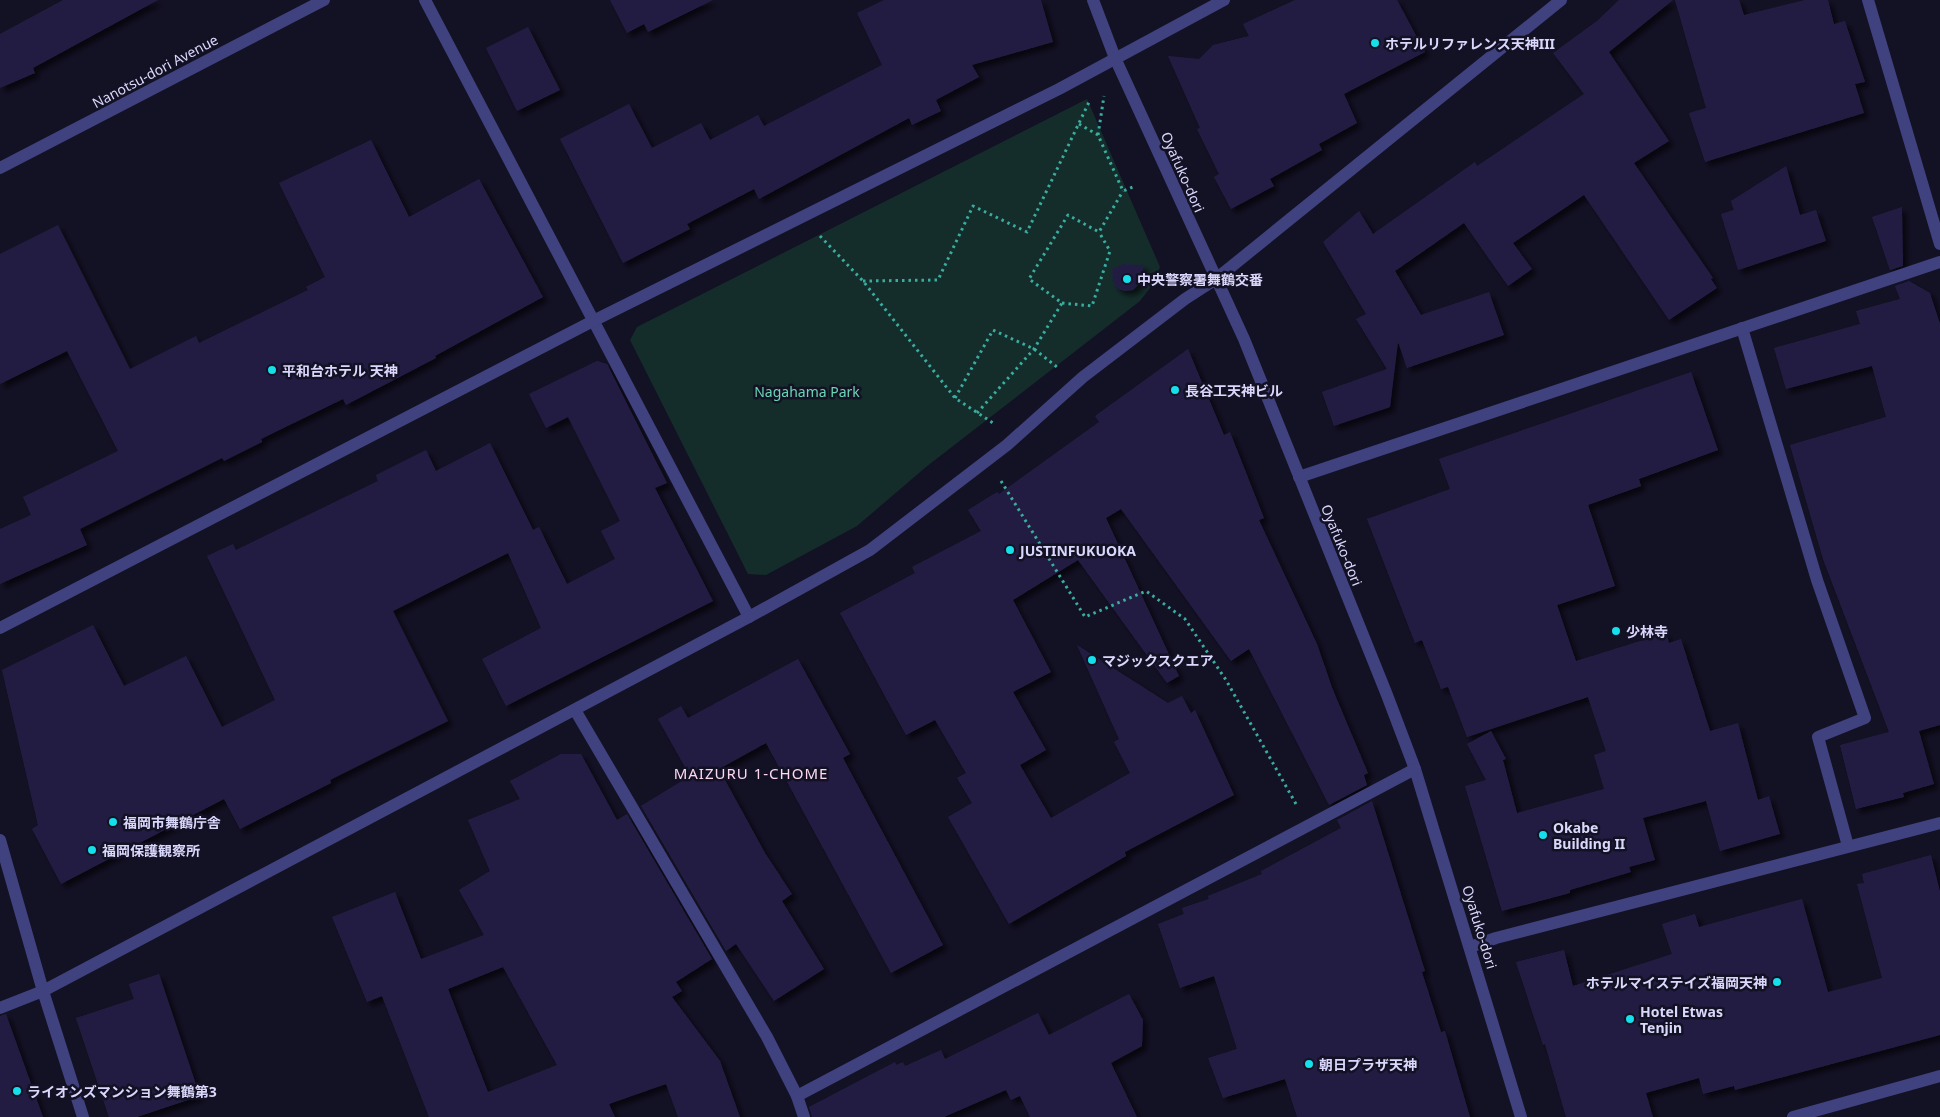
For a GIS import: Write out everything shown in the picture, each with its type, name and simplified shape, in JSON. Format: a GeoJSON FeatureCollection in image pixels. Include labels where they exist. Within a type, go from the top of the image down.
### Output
{"type":"FeatureCollection","features":[{"type":"Feature","properties":{"kind":"street","name":"Nanotsu-dori Avenue"},"geometry":{"type":"LineString","coordinates":[[0,168],[324,0]]}},
{"type":"Feature","properties":{"kind":"street"},"geometry":{"type":"LineString","coordinates":[[425,0],[749,617]]}},
{"type":"Feature","properties":{"kind":"street","name":"Oyafuko-dori"},"geometry":{"type":"LineString","coordinates":[[1093,0],[1115,58],[1244,339],[1415,770],[1521,1117]]}},
{"type":"Feature","properties":{"kind":"street"},"geometry":{"type":"LineString","coordinates":[[0,628],[593,321],[802,218],[1115,58],[1224,0]]}},
{"type":"Feature","properties":{"kind":"street"},"geometry":{"type":"LineString","coordinates":[[0,1008],[43,991],[575,710],[870,550],[1007,444],[1083,377],[1185,298],[1216,279],[1561,0]]}},
{"type":"Feature","properties":{"kind":"street"},"geometry":{"type":"LineString","coordinates":[[1868,0],[1940,244]]}},
{"type":"Feature","properties":{"kind":"street"},"geometry":{"type":"LineString","coordinates":[[1299,477],[1940,262]]}},
{"type":"Feature","properties":{"kind":"street"},"geometry":{"type":"LineString","coordinates":[[1742,328],[1817,580],[1865,718],[1818,737],[1848,846]]}},
{"type":"Feature","properties":{"kind":"street"},"geometry":{"type":"LineString","coordinates":[[575,710],[767,1038],[797,1096],[804,1117]]}},
{"type":"Feature","properties":{"kind":"street"},"geometry":{"type":"LineString","coordinates":[[797,1096],[1415,770]]}},
{"type":"Feature","properties":{"kind":"street"},"geometry":{"type":"LineString","coordinates":[[1470,947],[1496,938],[1940,823]]}},
{"type":"Feature","properties":{"kind":"street"},"geometry":{"type":"LineString","coordinates":[[0,840],[43,991],[83,1117]]}},
{"type":"Feature","properties":{"kind":"street"},"geometry":{"type":"LineString","coordinates":[[1793,1117],[1940,1076]]}},
{"type":"Feature","properties":{"kind":"path"},"geometry":{"type":"LineString","coordinates":[[863,281],[938,280],[973,206],[1027,232],[1093,95]]}},
{"type":"Feature","properties":{"kind":"path"},"geometry":{"type":"LineString","coordinates":[[1079,124],[1098,135],[1123,191]]}},
{"type":"Feature","properties":{"kind":"path"},"geometry":{"type":"LineString","coordinates":[[1099,232],[1123,191],[1135,186]]}},
{"type":"Feature","properties":{"kind":"path"},"geometry":{"type":"LineString","coordinates":[[1068,215],[1099,232],[1110,251],[1092,306],[1062,303],[1029,279],[1068,215]]}},
{"type":"Feature","properties":{"kind":"path"},"geometry":{"type":"LineString","coordinates":[[802,218],[863,281],[955,398],[996,425],[1007,444]]}},
{"type":"Feature","properties":{"kind":"path"},"geometry":{"type":"LineString","coordinates":[[977,414],[1034,349],[1062,303]]}},
{"type":"Feature","properties":{"kind":"path"},"geometry":{"type":"LineString","coordinates":[[955,398],[994,330],[1034,349],[1064,372],[1083,377]]}},
{"type":"Feature","properties":{"kind":"path"},"geometry":{"type":"LineString","coordinates":[[996,474],[1085,617],[1146,591],[1185,619],[1226,680],[1309,827]]}},
{"type":"Feature","properties":{"kind":"green space","name":"Nagahama Park"},"geometry":{"type":"Polygon","coordinates":[[[1087,99],[1160,267],[1153,284],[1140,301],[926,467],[857,526],[766,575],[748,574],[630,340],[637,327],[1087,99]]]}},
{"type":"Feature","properties":{"kind":"building"},"geometry":{"type":"Polygon","coordinates":[[[63,0],[158,0],[33,68],[35,73],[0,88],[0,34],[63,0]]]}},
{"type":"Feature","properties":{"kind":"building"},"geometry":{"type":"Polygon","coordinates":[[[610,0],[713,0],[648,32],[644,24],[627,33],[610,0]]]}},
{"type":"Feature","properties":{"kind":"building"},"geometry":{"type":"Polygon","coordinates":[[[884,0],[1041,0],[1053,42],[972,65],[979,77],[936,100],[941,111],[912,125],[909,118],[759,199],[754,189],[687,224],[690,229],[623,263],[560,139],[629,104],[652,148],[701,123],[710,140],[758,115],[764,126],[882,65],[857,13],[884,0]]]}},
{"type":"Feature","properties":{"kind":"building"},"geometry":{"type":"Polygon","coordinates":[[[1295,0],[1397,0],[1425,52],[1344,94],[1357,123],[1319,144],[1322,150],[1270,179],[1274,186],[1231,209],[1214,177],[1219,174],[1197,129],[1200,128],[1168,56],[1199,59],[1213,45],[1249,36],[1243,24],[1295,0]]]}},
{"type":"Feature","properties":{"kind":"building"},"geometry":{"type":"Polygon","coordinates":[[[1619,0],[1673,0],[1609,52],[1669,141],[1634,163],[1713,278],[1711,279],[1717,288],[1669,320],[1584,195],[1513,243],[1532,269],[1508,286],[1464,223],[1395,271],[1421,315],[1489,292],[1504,335],[1407,368],[1398,342],[1390,407],[1334,426],[1322,392],[1387,369],[1356,319],[1366,314],[1323,242],[1359,211],[1373,234],[1475,162],[1477,166],[1584,94],[1553,53],[1597,21],[1619,0]]]}},
{"type":"Feature","properties":{"kind":"building"},"geometry":{"type":"Polygon","coordinates":[[[1675,0],[1739,0],[1744,15],[1805,0],[1828,0],[1834,24],[1845,21],[1865,82],[1855,84],[1864,113],[1705,162],[1689,113],[1706,108],[1675,0]]]}},
{"type":"Feature","properties":{"kind":"building"},"geometry":{"type":"Polygon","coordinates":[[[528,27],[560,90],[517,111],[486,48],[528,27]]]}},
{"type":"Feature","properties":{"kind":"building"},"geometry":{"type":"Polygon","coordinates":[[[371,140],[409,217],[479,179],[543,297],[435,356],[436,358],[346,405],[343,399],[261,439],[262,442],[224,461],[222,458],[80,529],[87,545],[0,584],[0,529],[31,515],[23,497],[118,451],[67,351],[0,384],[0,254],[58,225],[130,369],[196,336],[199,343],[308,290],[306,287],[325,277],[279,183],[371,140]]]}},
{"type":"Feature","properties":{"kind":"building"},"geometry":{"type":"Polygon","coordinates":[[[1786,166],[1800,215],[1816,210],[1826,241],[1738,270],[1721,214],[1734,210],[1731,201],[1786,166]]]}},
{"type":"Feature","properties":{"kind":"building"},"geometry":{"type":"Polygon","coordinates":[[[1902,207],[1903,266],[1890,270],[1872,217],[1902,207]]]}},
{"type":"Feature","properties":{"kind":"building","name":"中央警察署舞鶴交番"},"geometry":{"type":"Polygon","coordinates":[[[1124,264],[1144,265],[1139,284],[1133,290],[1125,291],[1118,289],[1113,282],[1112,269],[1124,264]]]}},
{"type":"Feature","properties":{"kind":"building"},"geometry":{"type":"Polygon","coordinates":[[[1909,281],[1930,293],[1940,324],[1940,725],[1919,731],[1934,784],[1903,793],[1904,797],[1856,809],[1840,745],[1889,732],[1823,559],[1790,445],[1886,417],[1872,366],[1786,389],[1774,348],[1860,324],[1856,311],[1900,299],[1895,286],[1909,281]]]}},
{"type":"Feature","properties":{"kind":"building"},"geometry":{"type":"Polygon","coordinates":[[[1188,349],[1224,435],[1230,432],[1264,518],[1259,520],[1317,644],[1333,690],[1368,773],[1364,775],[1367,785],[1329,805],[1249,649],[1231,661],[1121,509],[1106,518],[1179,676],[1167,683],[1078,560],[1013,600],[1051,672],[1013,692],[1046,750],[1020,765],[1051,818],[1130,773],[1114,742],[1119,739],[1077,645],[1168,703],[1182,696],[1191,713],[1195,710],[1234,795],[1125,852],[1126,856],[1009,924],[948,817],[972,803],[957,778],[966,773],[935,720],[906,735],[840,613],[915,573],[912,567],[981,531],[968,510],[997,492],[999,494],[1099,422],[1095,416],[1188,349]]]}},
{"type":"Feature","properties":{"kind":"building"},"geometry":{"type":"Polygon","coordinates":[[[597,361],[607,364],[667,483],[655,488],[713,601],[506,706],[482,659],[541,628],[508,553],[393,611],[448,721],[330,780],[331,783],[240,829],[224,799],[61,884],[32,829],[38,825],[2,670],[93,625],[124,686],[186,656],[222,727],[275,700],[207,556],[233,544],[236,550],[378,481],[376,475],[426,450],[436,471],[490,443],[533,530],[539,527],[567,584],[615,559],[601,531],[620,521],[568,417],[546,428],[529,394],[597,361]]]}},
{"type":"Feature","properties":{"kind":"building"},"geometry":{"type":"Polygon","coordinates":[[[1691,372],[1718,450],[1639,479],[1641,486],[1588,505],[1615,586],[1557,605],[1576,661],[1666,633],[1669,643],[1681,639],[1710,731],[1738,723],[1758,800],[1769,796],[1780,834],[1720,851],[1706,801],[1643,818],[1655,860],[1629,867],[1631,872],[1570,890],[1570,893],[1502,911],[1465,786],[1486,780],[1467,744],[1491,731],[1506,759],[1503,760],[1517,813],[1604,789],[1594,755],[1606,751],[1588,697],[1467,737],[1448,687],[1441,689],[1422,640],[1415,643],[1367,519],[1450,489],[1439,459],[1691,372]]]}},
{"type":"Feature","properties":{"kind":"building"},"geometry":{"type":"Polygon","coordinates":[[[798,659],[850,754],[843,758],[943,945],[891,973],[766,743],[719,769],[765,853],[792,894],[782,901],[824,969],[774,1001],[736,944],[726,951],[641,806],[690,776],[658,719],[681,706],[688,718],[798,659]]]}},
{"type":"Feature","properties":{"kind":"building"},"geometry":{"type":"Polygon","coordinates":[[[561,754],[581,754],[617,820],[627,814],[712,959],[676,982],[682,991],[672,997],[720,1061],[740,1117],[678,1117],[666,1084],[609,1104],[615,1117],[429,1117],[382,996],[367,1002],[332,917],[395,892],[421,959],[484,935],[459,890],[490,871],[468,820],[520,799],[510,781],[561,754]],[[503,967],[448,989],[488,1092],[557,1065],[503,967]]]}},
{"type":"Feature","properties":{"kind":"building"},"geometry":{"type":"Polygon","coordinates":[[[1372,801],[1425,971],[1422,972],[1441,1032],[1445,1031],[1470,1117],[1297,1117],[1285,1079],[1223,1098],[1208,1058],[1237,1049],[1214,976],[1180,988],[1158,924],[1184,914],[1182,908],[1209,899],[1208,896],[1262,874],[1261,871],[1341,828],[1337,820],[1372,801]]]}},
{"type":"Feature","properties":{"kind":"building"},"geometry":{"type":"Polygon","coordinates":[[[1931,855],[1940,892],[1940,1035],[1735,1090],[1734,1086],[1703,1094],[1699,1078],[1646,1093],[1653,1117],[1566,1117],[1545,1044],[1543,1045],[1516,962],[1564,950],[1573,986],[1672,954],[1662,924],[1695,914],[1699,927],[1802,899],[1828,992],[1882,978],[1857,884],[1864,883],[1862,874],[1931,855]]]}},
{"type":"Feature","properties":{"kind":"building"},"geometry":{"type":"Polygon","coordinates":[[[159,974],[200,1096],[137,1117],[109,1117],[76,1018],[134,999],[129,984],[159,974]]]}},
{"type":"Feature","properties":{"kind":"building"},"geometry":{"type":"Polygon","coordinates":[[[1129,994],[1143,1020],[1142,1046],[1111,1063],[1137,1117],[1030,1117],[1020,1096],[1011,1100],[1006,1090],[944,1117],[812,1117],[809,1107],[895,1062],[896,1065],[903,1062],[905,1066],[941,1050],[945,1059],[1038,1013],[1049,1035],[1129,994]]]}},
{"type":"Feature","properties":{"kind":"building","name":"ライオンズマンション舞鶴第3"},"geometry":{"type":"Polygon","coordinates":[[[6,1014],[43,1117],[0,1117],[0,1016],[6,1014]]]}},
{"type":"Feature","properties":{"kind":"place","name":"ホテルリファレンス天神III"},"geometry":{"type":"Point","coordinates":[1375,43]}},
{"type":"Feature","properties":{"kind":"place","name":"中央警察署舞鶴交番"},"geometry":{"type":"Point","coordinates":[1127,279]}},
{"type":"Feature","properties":{"kind":"place","name":"平和台ホテル 天神"},"geometry":{"type":"Point","coordinates":[272,370]}},
{"type":"Feature","properties":{"kind":"place","name":"長谷工天神ビル"},"geometry":{"type":"Point","coordinates":[1175,390]}},
{"type":"Feature","properties":{"kind":"place","name":"JUSTINFUKUOKA"},"geometry":{"type":"Point","coordinates":[1010,550]}},
{"type":"Feature","properties":{"kind":"place","name":"少林寺"},"geometry":{"type":"Point","coordinates":[1616,631]}},
{"type":"Feature","properties":{"kind":"place","name":"マジックスクエア"},"geometry":{"type":"Point","coordinates":[1092,660]}},
{"type":"Feature","properties":{"kind":"place","name":"福岡市舞鶴庁舎"},"geometry":{"type":"Point","coordinates":[113,822]}},
{"type":"Feature","properties":{"kind":"place","name":"Okabe Building II"},"geometry":{"type":"Point","coordinates":[1543,835]}},
{"type":"Feature","properties":{"kind":"place","name":"福岡保護観察所"},"geometry":{"type":"Point","coordinates":[92,850]}},
{"type":"Feature","properties":{"kind":"place","name":"ホテルマイステイズ福岡天神"},"geometry":{"type":"Point","coordinates":[1777,982]}},
{"type":"Feature","properties":{"kind":"place","name":"Hotel Etwas Tenjin"},"geometry":{"type":"Point","coordinates":[1630,1019]}},
{"type":"Feature","properties":{"kind":"place","name":"朝日プラザ天神"},"geometry":{"type":"Point","coordinates":[1309,1064]}},
{"type":"Feature","properties":{"kind":"place","name":"ライオンズマンション舞鶴第3"},"geometry":{"type":"Point","coordinates":[17,1091]}},
{"type":"Feature","properties":{"kind":"district","name":"MAIZURU 1-CHOME"},"geometry":{"type":"Point","coordinates":[751,773]}}]}
